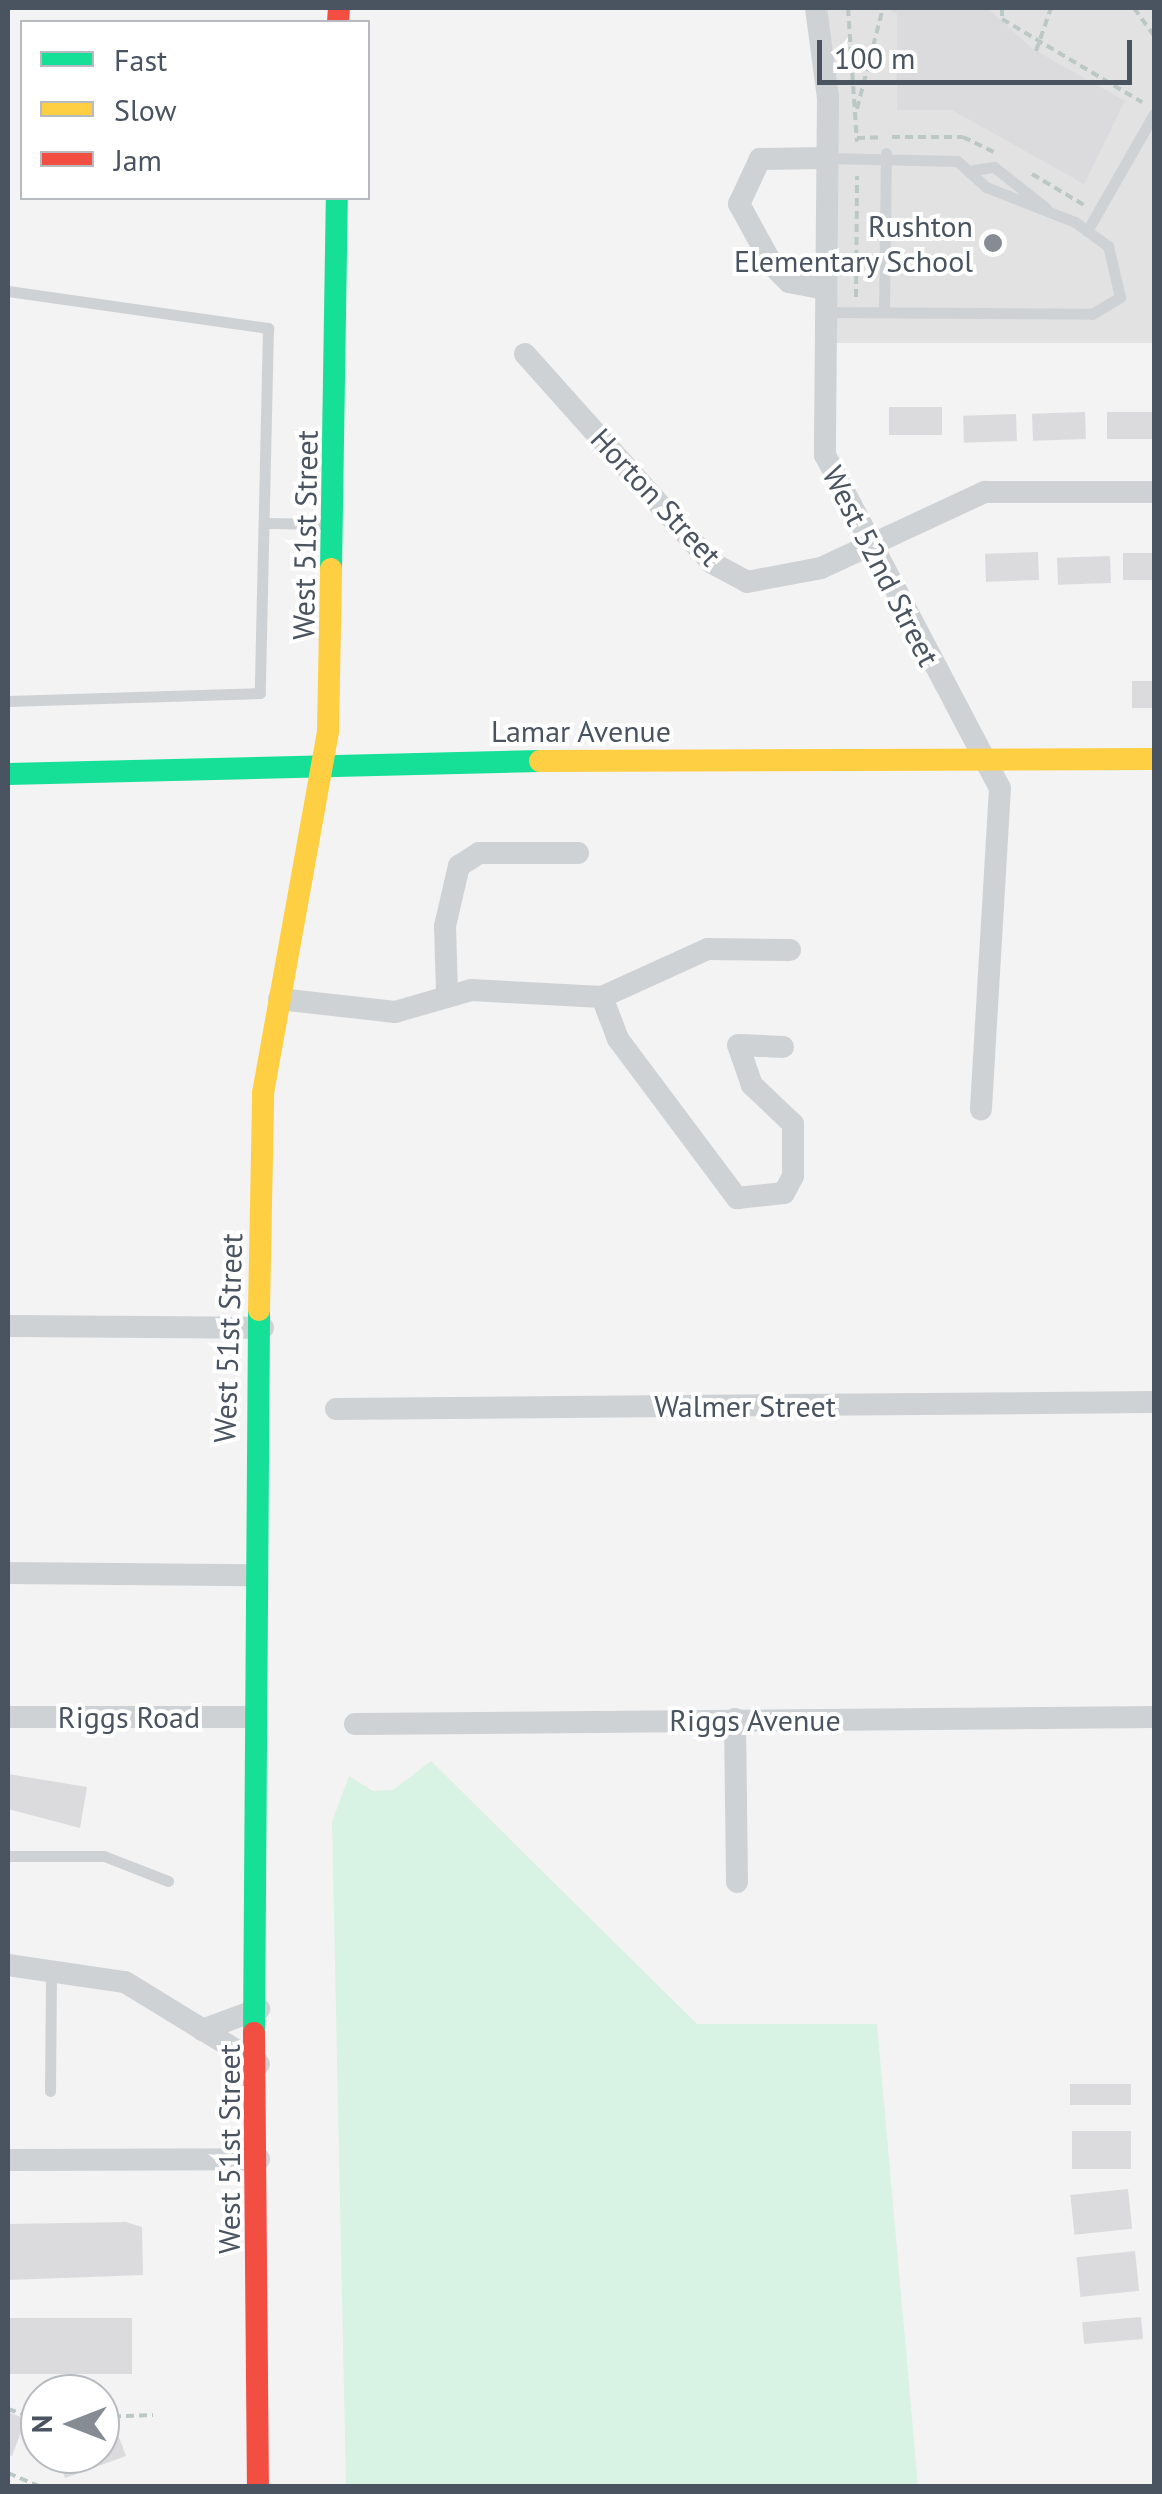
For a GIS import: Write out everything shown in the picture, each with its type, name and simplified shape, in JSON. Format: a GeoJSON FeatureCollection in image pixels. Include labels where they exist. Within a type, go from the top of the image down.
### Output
{"type":"FeatureCollection","features":[{"type":"Feature","properties":{"kind":"street","name":"West 52nd Street"},"geometry":{"type":"LineString","coordinates":[[816,8],[827,158],[825,455],[1000,794],[981,1109]]}},
{"type":"Feature","properties":{"kind":"street"},"geometry":{"type":"LineString","coordinates":[[825,301],[789,282],[772,266],[739,204],[760,159],[827,158]]}},
{"type":"Feature","properties":{"kind":"street","name":"West 51st Street"},"geometry":{"type":"LineString","coordinates":[[258,2486],[259,2064],[250,1717],[263,1328],[263,1093],[323,763],[335,524],[337,200]]}},
{"type":"Feature","properties":{"kind":"street","name":"Horton Street"},"geometry":{"type":"LineString","coordinates":[[525,354],[726,573],[788,581],[867,542],[985,492],[1154,492]]}},
{"type":"Feature","properties":{"kind":"street","name":"Lamar Avenue"},"geometry":{"type":"LineString","coordinates":[[8,774],[323,763],[1154,759]]}},
{"type":"Feature","properties":{"kind":"street"},"geometry":{"type":"LineString","coordinates":[[447,993],[445,926],[459,866],[480,853],[578,853]]}},
{"type":"Feature","properties":{"kind":"street"},"geometry":{"type":"LineString","coordinates":[[279,1000],[395,1012],[447,993],[602,997],[708,949],[790,950]]}},
{"type":"Feature","properties":{"kind":"street"},"geometry":{"type":"LineString","coordinates":[[602,997],[618,1039],[737,1198],[784,1193],[794,1176],[794,1124],[752,1085],[738,1045],[783,1047]]}},
{"type":"Feature","properties":{"kind":"street"},"geometry":{"type":"LineString","coordinates":[[8,1326],[263,1328]]}},
{"type":"Feature","properties":{"kind":"street","name":"Walmer Street"},"geometry":{"type":"LineString","coordinates":[[336,1409],[1154,1402]]}},
{"type":"Feature","properties":{"kind":"street"},"geometry":{"type":"LineString","coordinates":[[8,1573],[252,1575]]}},
{"type":"Feature","properties":{"kind":"street","name":"Riggs Road"},"geometry":{"type":"LineString","coordinates":[[8,1717],[250,1717]]}},
{"type":"Feature","properties":{"kind":"street","name":"Riggs Avenue"},"geometry":{"type":"LineString","coordinates":[[355,1724],[1154,1717]]}},
{"type":"Feature","properties":{"kind":"street"},"geometry":{"type":"LineString","coordinates":[[735,1720],[736,1882]]}},
{"type":"Feature","properties":{"kind":"street"},"geometry":{"type":"LineString","coordinates":[[8,1965],[125,1982],[259,2064]]}},
{"type":"Feature","properties":{"kind":"street"},"geometry":{"type":"LineString","coordinates":[[202,2030],[258,2009]]}},
{"type":"Feature","properties":{"kind":"street"},"geometry":{"type":"LineString","coordinates":[[8,2160],[259,2159]]}},
{"type":"Feature","properties":{"kind":"lane"},"geometry":{"type":"LineString","coordinates":[[1087,231],[1154,112]]}},
{"type":"Feature","properties":{"kind":"lane"},"geometry":{"type":"LineString","coordinates":[[884,312],[886,154]]}},
{"type":"Feature","properties":{"kind":"lane"},"geometry":{"type":"LineString","coordinates":[[825,301],[884,312],[1108,310],[1120,297],[1117,261],[1087,231],[1046,208],[994,167],[974,170],[933,155],[827,158]]}},
{"type":"Feature","properties":{"kind":"lane"},"geometry":{"type":"LineString","coordinates":[[974,170],[986,188],[1046,208]]}},
{"type":"Feature","properties":{"kind":"lane"},"geometry":{"type":"LineString","coordinates":[[8,292],[268,328],[267,523],[260,693],[8,701]]}},
{"type":"Feature","properties":{"kind":"lane"},"geometry":{"type":"LineString","coordinates":[[267,523],[335,524]]}},
{"type":"Feature","properties":{"kind":"lane"},"geometry":{"type":"LineString","coordinates":[[8,1856],[104,1856],[168,1881]]}},
{"type":"Feature","properties":{"kind":"lane"},"geometry":{"type":"LineString","coordinates":[[50,2091],[51,1973]]}},
{"type":"Feature","properties":{"kind":"path"},"geometry":{"type":"LineString","coordinates":[[857,109],[882,8]]}},
{"type":"Feature","properties":{"kind":"path"},"geometry":{"type":"LineString","coordinates":[[1002,8],[1002,19],[1154,112]]}},
{"type":"Feature","properties":{"kind":"path"},"geometry":{"type":"LineString","coordinates":[[1036,51],[1051,8]]}},
{"type":"Feature","properties":{"kind":"path"},"geometry":{"type":"LineString","coordinates":[[1134,8],[1154,36]]}},
{"type":"Feature","properties":{"kind":"path"},"geometry":{"type":"LineString","coordinates":[[120,2416],[152,2415]]}},
{"type":"Feature","properties":{"kind":"path"},"geometry":{"type":"LineString","coordinates":[[8,2472],[38,2486]]}},
{"type":"Feature","properties":{"kind":"shaded area","name":"Rushton Elementary School"},"geometry":{"type":"Polygon","coordinates":[[[822,8],[1154,8],[1154,343],[822,343],[822,8]]]}},
{"type":"Feature","properties":{"kind":"green space"},"geometry":{"type":"Polygon","coordinates":[[[431,1761],[697,2024],[877,2024],[918,2486],[346,2486],[332,1822],[349,1776],[373,1791],[393,1790],[431,1761]]]}},
{"type":"Feature","properties":{"kind":"building","name":"Rushton Elementary School"},"geometry":{"type":"Polygon","coordinates":[[[887,8],[987,8],[1033,49],[1125,101],[1084,184],[952,110],[897,110],[897,14],[887,8]]]}},
{"type":"Feature","properties":{"kind":"building"},"geometry":{"type":"Polygon","coordinates":[[[889,407],[942,407],[942,435],[889,435],[889,407]]]}},
{"type":"Feature","properties":{"kind":"building"},"geometry":{"type":"Polygon","coordinates":[[[1085,412],[1086,439],[1033,441],[1032,414],[1085,412]]]}},
{"type":"Feature","properties":{"kind":"building"},"geometry":{"type":"Polygon","coordinates":[[[1107,412],[1154,412],[1154,439],[1107,439],[1107,412]]]}},
{"type":"Feature","properties":{"kind":"building"},"geometry":{"type":"Polygon","coordinates":[[[1016,414],[1017,441],[964,443],[963,416],[1016,414]]]}},
{"type":"Feature","properties":{"kind":"building"},"geometry":{"type":"Polygon","coordinates":[[[1038,552],[1039,580],[986,582],[985,554],[1038,552]]]}},
{"type":"Feature","properties":{"kind":"building"},"geometry":{"type":"Polygon","coordinates":[[[1123,553],[1154,553],[1154,580],[1123,580],[1123,553]]]}},
{"type":"Feature","properties":{"kind":"building"},"geometry":{"type":"Polygon","coordinates":[[[1110,556],[1111,583],[1058,585],[1057,558],[1110,556]]]}},
{"type":"Feature","properties":{"kind":"building"},"geometry":{"type":"Polygon","coordinates":[[[1132,681],[1154,681],[1154,708],[1132,708],[1132,681]]]}},
{"type":"Feature","properties":{"kind":"building"},"geometry":{"type":"Polygon","coordinates":[[[8,1774],[87,1787],[80,1828],[8,1809],[8,1774]]]}},
{"type":"Feature","properties":{"kind":"building"},"geometry":{"type":"Polygon","coordinates":[[[1070,2084],[1131,2084],[1131,2105],[1070,2105],[1070,2084]]]}},
{"type":"Feature","properties":{"kind":"building"},"geometry":{"type":"Polygon","coordinates":[[[1072,2131],[1131,2131],[1131,2169],[1072,2169],[1072,2131]]]}},
{"type":"Feature","properties":{"kind":"building"},"geometry":{"type":"Polygon","coordinates":[[[1128,2189],[1132,2229],[1074,2235],[1070,2195],[1128,2189]]]}},
{"type":"Feature","properties":{"kind":"building"},"geometry":{"type":"Polygon","coordinates":[[[126,2222],[142,2227],[143,2275],[8,2280],[8,2224],[126,2222]]]}},
{"type":"Feature","properties":{"kind":"building"},"geometry":{"type":"Polygon","coordinates":[[[1135,2251],[1139,2291],[1081,2297],[1076,2257],[1135,2251]]]}},
{"type":"Feature","properties":{"kind":"building"},"geometry":{"type":"Polygon","coordinates":[[[1141,2317],[1143,2339],[1084,2344],[1082,2322],[1141,2317]]]}},
{"type":"Feature","properties":{"kind":"building"},"geometry":{"type":"Polygon","coordinates":[[[8,2318],[132,2318],[132,2374],[8,2374],[8,2318]]]}},
{"type":"Feature","properties":{"kind":"building"},"geometry":{"type":"Polygon","coordinates":[[[8,2412],[20,2417],[20,2435],[12,2456],[8,2455],[8,2412]]]}},
{"type":"Feature","properties":{"kind":"traffic: fast"},"geometry":{"type":"LineString","coordinates":[[331,569],[337,200]]}},
{"type":"Feature","properties":{"kind":"traffic: fast"},"geometry":{"type":"LineString","coordinates":[[8,774],[540,761]]}},
{"type":"Feature","properties":{"kind":"traffic: fast"},"geometry":{"type":"LineString","coordinates":[[254,2033],[259,1310]]}},
{"type":"Feature","properties":{"kind":"traffic: slow"},"geometry":{"type":"LineString","coordinates":[[259,1310],[263,1093],[328,730],[331,569]]}},
{"type":"Feature","properties":{"kind":"traffic: slow"},"geometry":{"type":"LineString","coordinates":[[540,761],[1154,759]]}},
{"type":"Feature","properties":{"kind":"traffic: jam"},"geometry":{"type":"LineString","coordinates":[[338,20],[339,8]]}},
{"type":"Feature","properties":{"kind":"traffic: jam"},"geometry":{"type":"LineString","coordinates":[[254,2033],[258,2486]]}},
{"type":"Feature","properties":{"kind":"place","name":"Rushton Elementary School"},"geometry":{"type":"Point","coordinates":[993,243]}}]}
